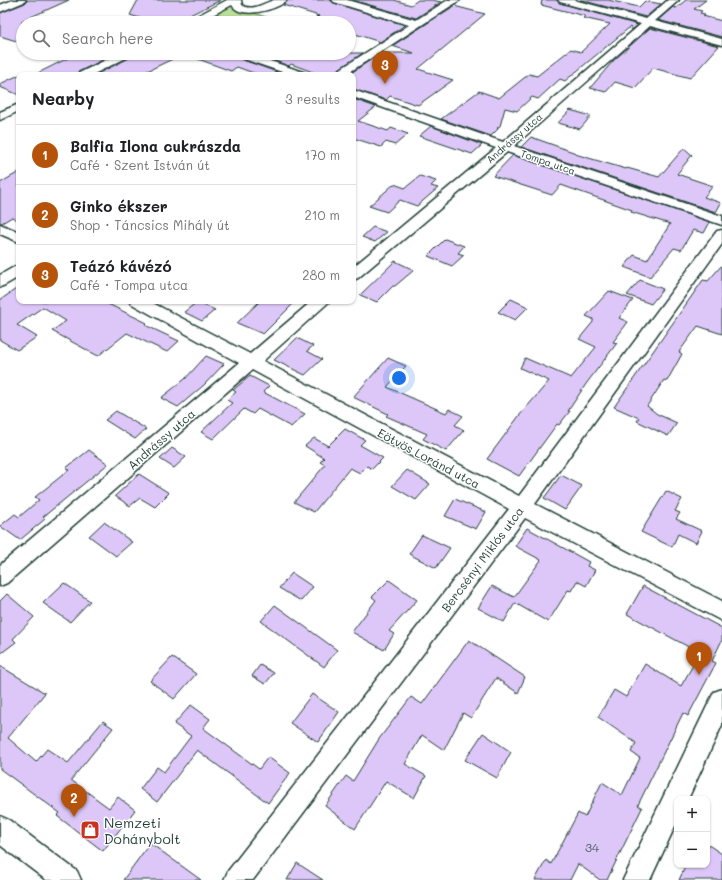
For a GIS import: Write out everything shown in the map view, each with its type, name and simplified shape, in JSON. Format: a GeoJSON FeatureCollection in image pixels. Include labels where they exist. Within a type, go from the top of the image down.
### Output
{"type":"FeatureCollection","features":[{"type":"Feature","properties":{"kind":"street"},"geometry":{"type":"LineString","coordinates":[[0,9],[21,0]]}},
{"type":"Feature","properties":{"kind":"street"},"geometry":{"type":"LineString","coordinates":[[203,16],[235,0],[238,7],[245,9],[266,8],[282,0]]}},
{"type":"Feature","properties":{"kind":"street"},"geometry":{"type":"LineString","coordinates":[[337,0],[418,24]]}},
{"type":"Feature","properties":{"kind":"street"},"geometry":{"type":"LineString","coordinates":[[342,72],[455,0]]}},
{"type":"Feature","properties":{"kind":"street"},"geometry":{"type":"LineString","coordinates":[[563,0],[722,42]]}},
{"type":"Feature","properties":{"kind":"street","name":"Andrássy utca"},"geometry":{"type":"LineString","coordinates":[[356,272],[505,147],[674,0]]}},
{"type":"Feature","properties":{"kind":"street"},"geometry":{"type":"LineString","coordinates":[[258,9],[261,16]]}},
{"type":"Feature","properties":{"kind":"street"},"geometry":{"type":"LineString","coordinates":[[89,72],[114,60]]}},
{"type":"Feature","properties":{"kind":"street"},"geometry":{"type":"LineString","coordinates":[[257,60],[293,72]]}},
{"type":"Feature","properties":{"kind":"street","name":"Tompa utca"},"geometry":{"type":"LineString","coordinates":[[356,94],[722,221]]}},
{"type":"Feature","properties":{"kind":"street"},"geometry":{"type":"LineString","coordinates":[[0,116],[16,108]]}},
{"type":"Feature","properties":{"kind":"street"},"geometry":{"type":"LineString","coordinates":[[0,228],[16,236]]}},
{"type":"Feature","properties":{"kind":"street","name":"Bercsényi Miklós utca"},"geometry":{"type":"LineString","coordinates":[[237,880],[522,507],[722,234]]}},
{"type":"Feature","properties":{"kind":"street"},"geometry":{"type":"LineString","coordinates":[[0,282],[16,272]]}},
{"type":"Feature","properties":{"kind":"street","name":"Eötvös Loránd utca"},"geometry":{"type":"LineString","coordinates":[[143,304],[722,612]]}},
{"type":"Feature","properties":{"kind":"street","name":"Andrássy utca"},"geometry":{"type":"LineString","coordinates":[[0,577],[318,304]]}},
{"type":"Feature","properties":{"kind":"street"},"geometry":{"type":"LineString","coordinates":[[636,880],[722,700]]}},
{"type":"Feature","properties":{"kind":"street"},"geometry":{"type":"LineString","coordinates":[[0,829],[68,880]]}},
{"type":"Feature","properties":{"kind":"green space"},"geometry":{"type":"Polygon","coordinates":[[[231,6],[263,16],[212,16],[231,6]]]}},
{"type":"Feature","properties":{"kind":"building"},"geometry":{"type":"Polygon","coordinates":[[[28,0],[69,0],[33,16],[16,16],[16,41],[0,36],[0,13],[25,3],[28,0]]]}},
{"type":"Feature","properties":{"kind":"building"},"geometry":{"type":"Polygon","coordinates":[[[138,0],[221,0],[188,16],[130,15],[138,0]]]}},
{"type":"Feature","properties":{"kind":"building"},"geometry":{"type":"Polygon","coordinates":[[[288,0],[330,0],[334,3],[405,25],[380,42],[356,34],[356,16],[319,16],[283,5],[288,0]]]}},
{"type":"Feature","properties":{"kind":"building"},"geometry":{"type":"Polygon","coordinates":[[[352,0],[394,0],[411,5],[418,0],[432,0],[441,2],[416,18],[352,0]]]}},
{"type":"Feature","properties":{"kind":"building"},"geometry":{"type":"Polygon","coordinates":[[[542,0],[556,0],[560,3],[638,25],[632,30],[630,27],[565,81],[560,79],[538,99],[532,97],[517,111],[505,108],[500,126],[491,136],[441,119],[479,91],[499,98],[529,74],[537,76],[571,49],[581,52],[610,24],[583,18],[585,16],[541,5],[542,0]]]}},
{"type":"Feature","properties":{"kind":"building"},"geometry":{"type":"Polygon","coordinates":[[[580,0],[608,0],[639,7],[645,1],[661,4],[646,17],[580,0]]]}},
{"type":"Feature","properties":{"kind":"building"},"geometry":{"type":"Polygon","coordinates":[[[686,0],[706,0],[694,9],[702,11],[700,13],[705,14],[703,16],[722,21],[722,37],[658,20],[673,7],[676,8],[686,0]]]}},
{"type":"Feature","properties":{"kind":"building"},"geometry":{"type":"Polygon","coordinates":[[[454,6],[485,14],[418,69],[453,80],[418,105],[390,96],[386,100],[356,90],[356,72],[352,72],[381,53],[414,53],[392,46],[454,6]]]}},
{"type":"Feature","properties":{"kind":"building"},"geometry":{"type":"Polygon","coordinates":[[[650,28],[719,46],[690,78],[653,68],[635,88],[615,82],[606,92],[590,88],[613,61],[650,28]]]}},
{"type":"Feature","properties":{"kind":"building"},"geometry":{"type":"Polygon","coordinates":[[[356,53],[363,53],[356,58],[356,53]]]}},
{"type":"Feature","properties":{"kind":"building"},"geometry":{"type":"Polygon","coordinates":[[[64,60],[103,60],[78,72],[40,72],[64,60]]]}},
{"type":"Feature","properties":{"kind":"building"},"geometry":{"type":"Polygon","coordinates":[[[125,60],[170,60],[145,72],[101,72],[125,60]]]}},
{"type":"Feature","properties":{"kind":"building"},"geometry":{"type":"Polygon","coordinates":[[[201,60],[243,60],[277,72],[251,72],[237,67],[231,71],[201,60]]]}},
{"type":"Feature","properties":{"kind":"building"},"geometry":{"type":"Polygon","coordinates":[[[272,60],[352,60],[334,72],[313,72],[291,64],[289,66],[272,60]]]}},
{"type":"Feature","properties":{"kind":"building"},"geometry":{"type":"Polygon","coordinates":[[[16,76],[16,94],[0,87],[0,84],[16,76]]]}},
{"type":"Feature","properties":{"kind":"building"},"geometry":{"type":"Polygon","coordinates":[[[356,100],[376,107],[358,121],[388,131],[391,128],[408,134],[395,145],[386,142],[381,147],[356,139],[356,100]]]}},
{"type":"Feature","properties":{"kind":"building"},"geometry":{"type":"Polygon","coordinates":[[[570,110],[591,116],[580,129],[558,123],[570,110]]]}},
{"type":"Feature","properties":{"kind":"building"},"geometry":{"type":"Polygon","coordinates":[[[431,126],[482,145],[472,154],[419,136],[431,126]]]}},
{"type":"Feature","properties":{"kind":"building"},"geometry":{"type":"Polygon","coordinates":[[[531,137],[576,153],[575,154],[659,177],[684,148],[692,155],[677,174],[713,186],[704,197],[721,203],[716,212],[521,147],[531,137]]]}},
{"type":"Feature","properties":{"kind":"building"},"geometry":{"type":"Polygon","coordinates":[[[513,155],[710,222],[704,233],[693,230],[681,250],[674,248],[650,277],[624,267],[634,255],[647,260],[670,224],[631,212],[632,210],[561,185],[552,195],[493,176],[513,155]]]}},
{"type":"Feature","properties":{"kind":"building"},"geometry":{"type":"Polygon","coordinates":[[[16,174],[16,219],[12,217],[2,223],[0,223],[0,183],[16,174]]]}},
{"type":"Feature","properties":{"kind":"building"},"geometry":{"type":"Polygon","coordinates":[[[420,176],[436,181],[431,186],[438,188],[417,206],[400,200],[387,212],[369,206],[394,184],[405,188],[420,176]]]}},
{"type":"Feature","properties":{"kind":"building"},"geometry":{"type":"Polygon","coordinates":[[[373,227],[387,232],[375,242],[362,237],[373,227]]]}},
{"type":"Feature","properties":{"kind":"building"},"geometry":{"type":"Polygon","coordinates":[[[445,239],[464,246],[458,253],[464,255],[452,266],[428,256],[445,239]]]}},
{"type":"Feature","properties":{"kind":"building"},"geometry":{"type":"Polygon","coordinates":[[[395,261],[414,270],[395,286],[393,286],[377,302],[360,295],[395,261]]]}},
{"type":"Feature","properties":{"kind":"building"},"geometry":{"type":"Polygon","coordinates":[[[722,265],[722,334],[698,326],[679,352],[682,354],[667,381],[664,380],[647,406],[657,414],[677,423],[668,436],[637,421],[639,418],[614,407],[703,280],[708,281],[722,265]]]}},
{"type":"Feature","properties":{"kind":"building"},"geometry":{"type":"Polygon","coordinates":[[[640,280],[663,289],[651,304],[627,295],[640,280]]]}},
{"type":"Feature","properties":{"kind":"building"},"geometry":{"type":"Polygon","coordinates":[[[16,289],[16,304],[108,304],[147,323],[145,325],[179,341],[167,352],[127,333],[98,356],[52,331],[66,321],[43,307],[17,325],[37,337],[17,350],[0,340],[0,300],[16,289]]]}},
{"type":"Feature","properties":{"kind":"building"},"geometry":{"type":"Polygon","coordinates":[[[609,291],[633,300],[619,318],[628,322],[613,342],[617,343],[586,384],[568,411],[570,411],[559,425],[557,424],[519,476],[487,459],[519,416],[549,381],[520,368],[525,358],[571,378],[596,347],[579,339],[593,322],[593,319],[586,316],[609,291]]]}},
{"type":"Feature","properties":{"kind":"building"},"geometry":{"type":"Polygon","coordinates":[[[511,299],[528,307],[515,320],[498,312],[511,299]]]}},
{"type":"Feature","properties":{"kind":"building"},"geometry":{"type":"Polygon","coordinates":[[[194,304],[202,304],[215,310],[202,321],[184,312],[194,304]]]}},
{"type":"Feature","properties":{"kind":"building"},"geometry":{"type":"Polygon","coordinates":[[[257,304],[293,304],[263,334],[237,323],[257,304]]]}},
{"type":"Feature","properties":{"kind":"building"},"geometry":{"type":"Polygon","coordinates":[[[297,338],[313,346],[307,351],[322,359],[305,375],[274,360],[297,338]]]}},
{"type":"Feature","properties":{"kind":"building"},"geometry":{"type":"Polygon","coordinates":[[[206,356],[224,364],[204,385],[178,407],[161,398],[185,379],[206,356]]]}},
{"type":"Feature","properties":{"kind":"building"},"geometry":{"type":"Polygon","coordinates":[[[388,358],[406,366],[387,387],[446,413],[449,409],[463,416],[455,425],[464,430],[446,451],[423,439],[427,434],[386,416],[388,414],[353,397],[388,358]]]}},
{"type":"Feature","properties":{"kind":"building"},"geometry":{"type":"Polygon","coordinates":[[[250,376],[269,386],[263,392],[305,414],[291,427],[258,409],[253,414],[244,409],[213,439],[201,432],[232,403],[227,400],[236,392],[233,390],[250,376]]]}},
{"type":"Feature","properties":{"kind":"building"},"geometry":{"type":"Polygon","coordinates":[[[116,411],[146,429],[135,439],[105,420],[116,411]]]}},
{"type":"Feature","properties":{"kind":"building"},"geometry":{"type":"Polygon","coordinates":[[[345,429],[365,440],[360,445],[383,458],[372,469],[367,466],[360,473],[350,468],[314,512],[294,502],[325,465],[320,462],[324,458],[305,446],[314,438],[328,446],[345,429]]]}},
{"type":"Feature","properties":{"kind":"building"},"geometry":{"type":"Polygon","coordinates":[[[172,448],[186,457],[174,468],[160,459],[172,448]]]}},
{"type":"Feature","properties":{"kind":"building"},"geometry":{"type":"Polygon","coordinates":[[[89,450],[108,464],[43,517],[45,519],[20,540],[0,526],[15,514],[19,517],[39,500],[35,497],[69,470],[66,468],[89,450]]]}},
{"type":"Feature","properties":{"kind":"building"},"geometry":{"type":"Polygon","coordinates":[[[407,470],[430,484],[416,500],[392,486],[407,470]]]}},
{"type":"Feature","properties":{"kind":"building"},"geometry":{"type":"Polygon","coordinates":[[[139,474],[169,493],[155,507],[140,498],[130,506],[115,496],[139,474]]]}},
{"type":"Feature","properties":{"kind":"building"},"geometry":{"type":"Polygon","coordinates":[[[561,475],[582,486],[565,510],[544,498],[561,475]]]}},
{"type":"Feature","properties":{"kind":"building"},"geometry":{"type":"Polygon","coordinates":[[[666,491],[682,499],[675,511],[680,513],[676,519],[702,531],[696,543],[678,534],[672,547],[641,532],[666,491]]]}},
{"type":"Feature","properties":{"kind":"building"},"geometry":{"type":"Polygon","coordinates":[[[455,499],[486,512],[476,529],[445,516],[455,499]]]}},
{"type":"Feature","properties":{"kind":"building"},"geometry":{"type":"Polygon","coordinates":[[[104,522],[132,542],[116,556],[89,536],[104,522]]]}},
{"type":"Feature","properties":{"kind":"building"},"geometry":{"type":"Polygon","coordinates":[[[527,528],[589,562],[587,566],[595,570],[586,586],[577,581],[571,591],[568,590],[548,622],[515,603],[504,622],[478,608],[492,586],[514,597],[541,560],[515,546],[527,528]]]}},
{"type":"Feature","properties":{"kind":"building"},"geometry":{"type":"Polygon","coordinates":[[[422,535],[450,548],[436,568],[409,554],[422,535]]]}},
{"type":"Feature","properties":{"kind":"building"},"geometry":{"type":"Polygon","coordinates":[[[292,573],[313,587],[301,601],[279,588],[292,573]]]}},
{"type":"Feature","properties":{"kind":"building"},"geometry":{"type":"Polygon","coordinates":[[[389,580],[417,600],[389,631],[394,634],[384,650],[352,632],[376,600],[372,597],[389,580]]]}},
{"type":"Feature","properties":{"kind":"building"},"geometry":{"type":"Polygon","coordinates":[[[64,583],[90,601],[70,622],[43,603],[64,583]]]}},
{"type":"Feature","properties":{"kind":"building"},"geometry":{"type":"Polygon","coordinates":[[[643,586],[722,628],[722,640],[712,661],[716,663],[688,716],[683,713],[638,805],[642,808],[607,880],[600,880],[578,864],[570,880],[535,880],[546,860],[551,864],[578,813],[585,817],[602,782],[622,795],[640,758],[631,752],[636,743],[598,717],[614,690],[626,697],[645,664],[681,686],[700,653],[627,614],[643,586]]]}},
{"type":"Feature","properties":{"kind":"building"},"geometry":{"type":"Polygon","coordinates":[[[7,594],[34,617],[13,639],[16,642],[0,654],[0,601],[7,594]]]}},
{"type":"Feature","properties":{"kind":"building"},"geometry":{"type":"Polygon","coordinates":[[[275,605],[337,650],[324,667],[261,621],[275,605]]]}},
{"type":"Feature","properties":{"kind":"building"},"geometry":{"type":"Polygon","coordinates":[[[469,640],[525,677],[518,693],[496,678],[471,718],[463,713],[444,750],[422,735],[405,764],[426,776],[414,798],[386,781],[355,829],[325,806],[346,776],[353,781],[379,739],[411,697],[422,704],[469,640]]]}},
{"type":"Feature","properties":{"kind":"building"},"geometry":{"type":"Polygon","coordinates":[[[172,657],[196,674],[174,699],[150,681],[172,657]]]}},
{"type":"Feature","properties":{"kind":"building"},"geometry":{"type":"Polygon","coordinates":[[[260,665],[274,673],[265,684],[252,676],[260,665]]]}},
{"type":"Feature","properties":{"kind":"building"},"geometry":{"type":"Polygon","coordinates":[[[0,666],[45,693],[8,738],[36,762],[47,749],[68,763],[103,721],[113,728],[71,780],[109,808],[118,797],[135,810],[103,851],[57,816],[60,813],[0,769],[0,666]]]}},
{"type":"Feature","properties":{"kind":"building"},"geometry":{"type":"Polygon","coordinates":[[[312,694],[339,712],[318,742],[290,723],[312,694]]]}},
{"type":"Feature","properties":{"kind":"building"},"geometry":{"type":"Polygon","coordinates":[[[191,705],[210,719],[203,728],[259,769],[268,757],[290,773],[268,803],[197,750],[157,802],[140,789],[157,767],[164,772],[191,736],[174,724],[191,705]]]}},
{"type":"Feature","properties":{"kind":"building"},"geometry":{"type":"Polygon","coordinates":[[[483,733],[511,752],[497,778],[465,760],[483,733]]]}},
{"type":"Feature","properties":{"kind":"building"},"geometry":{"type":"Polygon","coordinates":[[[150,843],[201,880],[123,880],[150,843]]]}},
{"type":"Feature","properties":{"kind":"building"},"geometry":{"type":"Polygon","coordinates":[[[710,846],[722,854],[722,880],[679,880],[685,868],[710,868],[710,846]]]}},
{"type":"Feature","properties":{"kind":"building"},"geometry":{"type":"Polygon","coordinates":[[[297,863],[323,880],[287,880],[297,863]]]}},
{"type":"Feature","properties":{"kind":"place","name":"Teázó kávézó"},"geometry":{"type":"Point","coordinates":[385,84]}},
{"type":"Feature","properties":{"kind":"place","name":"Balfia Ilona cukrászda"},"geometry":{"type":"Point","coordinates":[699,675]}},
{"type":"Feature","properties":{"kind":"place","name":"Ginko ékszer"},"geometry":{"type":"Point","coordinates":[74,817]}},
{"type":"Feature","properties":{"kind":"place","name":"Nemzeti Dohánybolt"},"geometry":{"type":"Point","coordinates":[90,830]}}]}
